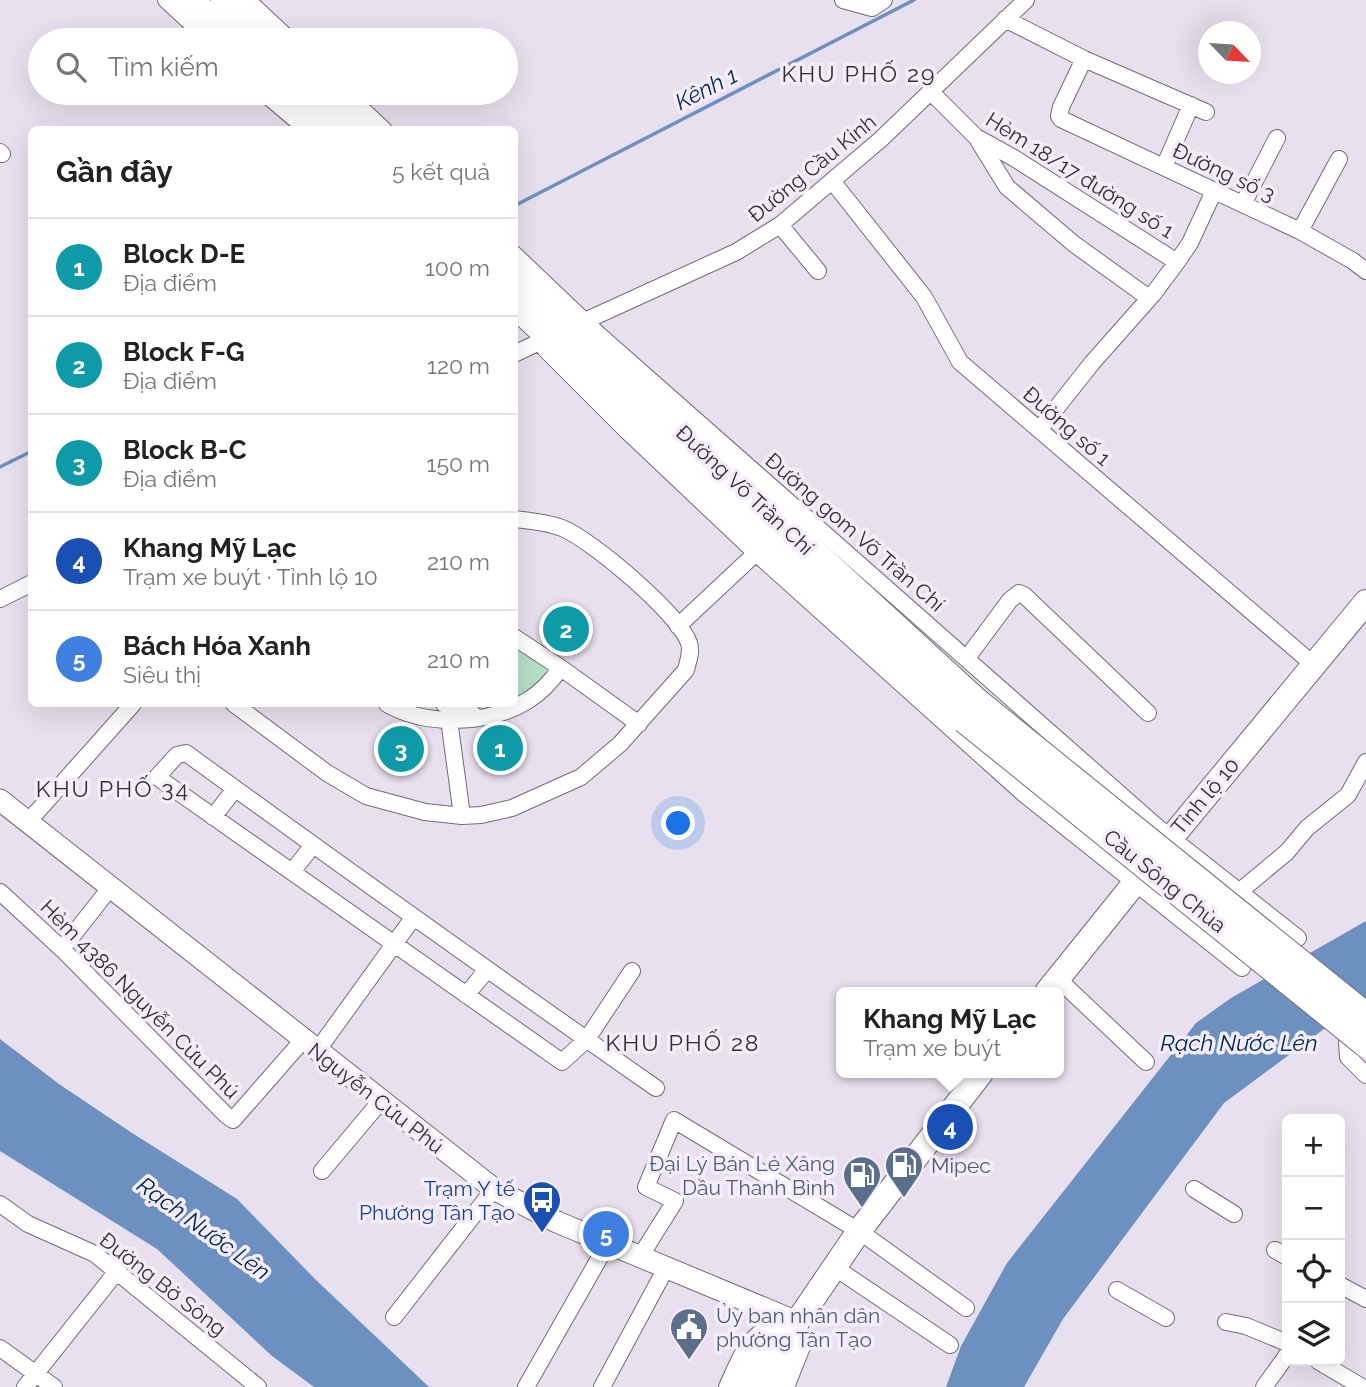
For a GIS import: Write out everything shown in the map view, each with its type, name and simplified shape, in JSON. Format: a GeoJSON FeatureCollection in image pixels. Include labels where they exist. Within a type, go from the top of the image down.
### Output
{"type":"FeatureCollection","features":[{"type":"Feature","properties":{"kind":"highway"},"geometry":{"type":"LineString","coordinates":[[189,0],[219,28]]}},
{"type":"Feature","properties":{"kind":"highway"},"geometry":{"type":"LineString","coordinates":[[225,0],[255,28]]}},
{"type":"Feature","properties":{"kind":"highway"},"geometry":{"type":"LineString","coordinates":[[302,105],[325,126]]}},
{"type":"Feature","properties":{"kind":"highway"},"geometry":{"type":"LineString","coordinates":[[336,105],[358,126]]}},
{"type":"Feature","properties":{"kind":"highway","name":"Đường Võ Trần Chí"},"geometry":{"type":"LineString","coordinates":[[518,280],[560,332],[971,711]]}},
{"type":"Feature","properties":{"kind":"highway","name":"Đường Võ Trần Chí"},"geometry":{"type":"LineString","coordinates":[[518,306],[560,332]]}},
{"type":"Feature","properties":{"kind":"highway","name":"Cầu Sông Chùa"},"geometry":{"type":"LineString","coordinates":[[971,711],[1366,1017]]}},
{"type":"Feature","properties":{"kind":"highway","name":"Cầu Sông Chùa"},"geometry":{"type":"LineString","coordinates":[[971,711],[1357,1043]]}},
{"type":"Feature","properties":{"kind":"main road","name":"Tỉnh lộ 10"},"geometry":{"type":"LineString","coordinates":[[1053,986],[1134,883],[1366,602]]}},
{"type":"Feature","properties":{"kind":"main road","name":"Nguyễn Cửu Phú"},"geometry":{"type":"LineString","coordinates":[[0,800],[380,1102],[494,1189],[524,1207],[797,1322]]}},
{"type":"Feature","properties":{"kind":"main road"},"geometry":{"type":"LineString","coordinates":[[745,1387],[774,1347],[797,1322],[859,1231],[977,1078]]}},
{"type":"Feature","properties":{"kind":"main road"},"geometry":{"type":"LineString","coordinates":[[768,1387],[774,1347]]}},
{"type":"Feature","properties":{"kind":"street"},"geometry":{"type":"LineString","coordinates":[[166,0],[196,28]]}},
{"type":"Feature","properties":{"kind":"street"},"geometry":{"type":"LineString","coordinates":[[247,0],[277,28]]}},
{"type":"Feature","properties":{"kind":"street"},"geometry":{"type":"LineString","coordinates":[[842,0],[872,8],[884,0]]}},
{"type":"Feature","properties":{"kind":"street","name":"Đường Cầu Kinh"},"geometry":{"type":"LineString","coordinates":[[518,352],[736,252],[780,225],[833,182],[932,93],[1026,0]]}},
{"type":"Feature","properties":{"kind":"street"},"geometry":{"type":"LineString","coordinates":[[1005,19],[1084,59],[1206,112]]}},
{"type":"Feature","properties":{"kind":"street","name":"Đường số 3"},"geometry":{"type":"LineString","coordinates":[[1084,59],[1060,107],[1061,119],[1300,231],[1366,271]]}},
{"type":"Feature","properties":{"kind":"street","name":"Hẻm 18/17 đường số 1"},"geometry":{"type":"LineString","coordinates":[[932,93],[976,137],[1014,158],[1177,262]]}},
{"type":"Feature","properties":{"kind":"street"},"geometry":{"type":"LineString","coordinates":[[278,105],[303,126]]}},
{"type":"Feature","properties":{"kind":"street"},"geometry":{"type":"LineString","coordinates":[[358,105],[380,126]]}},
{"type":"Feature","properties":{"kind":"street"},"geometry":{"type":"LineString","coordinates":[[1164,167],[1191,105]]}},
{"type":"Feature","properties":{"kind":"street"},"geometry":{"type":"LineString","coordinates":[[976,137],[1007,187],[1074,244],[1149,298]]}},
{"type":"Feature","properties":{"kind":"street"},"geometry":{"type":"LineString","coordinates":[[1243,204],[1277,138]]}},
{"type":"Feature","properties":{"kind":"street"},"geometry":{"type":"LineString","coordinates":[[1300,231],[1339,159]]}},
{"type":"Feature","properties":{"kind":"street","name":"Đường số 1"},"geometry":{"type":"LineString","coordinates":[[833,182],[924,296],[960,362],[1314,665]]}},
{"type":"Feature","properties":{"kind":"street"},"geometry":{"type":"LineString","coordinates":[[1039,430],[1091,363],[1177,262],[1190,243],[1214,191]]}},
{"type":"Feature","properties":{"kind":"street"},"geometry":{"type":"LineString","coordinates":[[780,225],[818,271]]}},
{"type":"Feature","properties":{"kind":"street","name":"Đường gom Võ Trần Chí"},"geometry":{"type":"LineString","coordinates":[[518,261],[560,332],[627,431],[756,553],[1024,794],[1241,968]]}},
{"type":"Feature","properties":{"kind":"street","name":"Đường gom Võ Trần Chí"},"geometry":{"type":"LineString","coordinates":[[518,322],[560,332],[967,659],[1171,838],[1298,938]]}},
{"type":"Feature","properties":{"kind":"street"},"geometry":{"type":"LineString","coordinates":[[238,707],[327,774],[366,796],[425,812],[462,816],[512,808],[581,777],[620,744],[685,670],[690,654],[688,642],[678,626],[633,579],[583,540],[563,528],[518,519]]}},
{"type":"Feature","properties":{"kind":"street"},"geometry":{"type":"LineString","coordinates":[[678,626],[756,553]]}},
{"type":"Feature","properties":{"kind":"street"},"geometry":{"type":"LineString","coordinates":[[0,599],[28,585]]}},
{"type":"Feature","properties":{"kind":"street"},"geometry":{"type":"LineString","coordinates":[[967,659],[1010,600],[1019,593],[1147,713]]}},
{"type":"Feature","properties":{"kind":"street"},"geometry":{"type":"LineString","coordinates":[[518,640],[639,724]]}},
{"type":"Feature","properties":{"kind":"street"},"geometry":{"type":"LineString","coordinates":[[518,706],[545,688],[561,668]]}},
{"type":"Feature","properties":{"kind":"street"},"geometry":{"type":"LineString","coordinates":[[27,823],[130,707]]}},
{"type":"Feature","properties":{"kind":"street"},"geometry":{"type":"LineString","coordinates":[[393,707],[427,717],[447,711],[486,716],[516,707]]}},
{"type":"Feature","properties":{"kind":"street"},"geometry":{"type":"LineString","coordinates":[[447,711],[462,816]]}},
{"type":"Feature","properties":{"kind":"street"},"geometry":{"type":"LineString","coordinates":[[632,971],[587,1040],[562,1062],[157,777],[177,755],[186,753],[413,918],[587,1040],[656,1088]]}},
{"type":"Feature","properties":{"kind":"street"},"geometry":{"type":"LineString","coordinates":[[1239,892],[1287,852],[1307,828],[1348,795],[1366,762]]}},
{"type":"Feature","properties":{"kind":"street"},"geometry":{"type":"LineString","coordinates":[[214,817],[235,789]]}},
{"type":"Feature","properties":{"kind":"street"},"geometry":{"type":"LineString","coordinates":[[292,872],[313,845]]}},
{"type":"Feature","properties":{"kind":"street"},"geometry":{"type":"LineString","coordinates":[[62,949],[110,888]]}},
{"type":"Feature","properties":{"kind":"street","name":"Hẻm 4386 Nguyễn Cửu Phú"},"geometry":{"type":"LineString","coordinates":[[0,892],[62,949],[233,1120],[310,1045]]}},
{"type":"Feature","properties":{"kind":"street"},"geometry":{"type":"LineString","coordinates":[[310,1045],[394,945],[413,918]]}},
{"type":"Feature","properties":{"kind":"street"},"geometry":{"type":"LineString","coordinates":[[466,995],[487,970]]}},
{"type":"Feature","properties":{"kind":"street"},"geometry":{"type":"LineString","coordinates":[[1064,995],[1146,1062]]}},
{"type":"Feature","properties":{"kind":"street"},"geometry":{"type":"LineString","coordinates":[[1357,1043],[1348,1057],[1366,1076]]}},
{"type":"Feature","properties":{"kind":"street"},"geometry":{"type":"LineString","coordinates":[[323,1171],[380,1102]]}},
{"type":"Feature","properties":{"kind":"street"},"geometry":{"type":"LineString","coordinates":[[640,1257],[674,1201],[646,1187],[674,1120],[859,1231],[965,1308]]}},
{"type":"Feature","properties":{"kind":"street"},"geometry":{"type":"LineString","coordinates":[[394,1317],[494,1189]]}},
{"type":"Feature","properties":{"kind":"street"},"geometry":{"type":"LineString","coordinates":[[1194,1189],[1234,1214]]}},
{"type":"Feature","properties":{"kind":"street","name":"Đường Bờ Sông"},"geometry":{"type":"LineString","coordinates":[[0,1204],[28,1224],[95,1254],[118,1270],[258,1387]]}},
{"type":"Feature","properties":{"kind":"street"},"geometry":{"type":"LineString","coordinates":[[526,1387],[608,1243]]}},
{"type":"Feature","properties":{"kind":"street"},"geometry":{"type":"LineString","coordinates":[[834,1267],[950,1345]]}},
{"type":"Feature","properties":{"kind":"street"},"geometry":{"type":"LineString","coordinates":[[602,1387],[666,1268]]}},
{"type":"Feature","properties":{"kind":"street"},"geometry":{"type":"LineString","coordinates":[[24,1387],[118,1270]]}},
{"type":"Feature","properties":{"kind":"street"},"geometry":{"type":"LineString","coordinates":[[1345,1287],[1365,1295]]}},
{"type":"Feature","properties":{"kind":"street"},"geometry":{"type":"LineString","coordinates":[[1117,1290],[1166,1318]]}},
{"type":"Feature","properties":{"kind":"street"},"geometry":{"type":"LineString","coordinates":[[727,1387],[746,1347],[756,1334],[773,1325],[797,1322],[802,1347],[786,1387]]}},
{"type":"Feature","properties":{"kind":"street"},"geometry":{"type":"LineString","coordinates":[[1226,1322],[1246,1326],[1282,1341]]}},
{"type":"Feature","properties":{"kind":"street"},"geometry":{"type":"LineString","coordinates":[[0,1348],[54,1387]]}},
{"type":"Feature","properties":{"kind":"street"},"geometry":{"type":"LineString","coordinates":[[1264,1387],[1282,1362]]}},
{"type":"Feature","properties":{"kind":"street"},"geometry":{"type":"LineString","coordinates":[[1326,1366],[1362,1387]]}},
{"type":"Feature","properties":{"kind":"green space"},"geometry":{"type":"Polygon","coordinates":[[[518,646],[530,653],[548,671],[536,687],[518,698],[518,646]]]}},
{"type":"Feature","properties":{"kind":"water","name":"Rạch Nước Lên"},"geometry":{"type":"Polygon","coordinates":[[[1366,921],[1366,998],[1224,1103],[1063,1319],[1024,1387],[946,1387],[961,1346],[1007,1263],[1196,1023],[1231,998],[1366,921]]]}},
{"type":"Feature","properties":{"kind":"water","name":"Rạch Nước Lên"},"geometry":{"type":"Polygon","coordinates":[[[0,1039],[59,1084],[237,1199],[316,1280],[429,1387],[314,1387],[272,1356],[157,1249],[0,1151],[0,1039]]]}},
{"type":"Feature","properties":{"kind":"waterway","name":"Kênh 1"},"geometry":{"type":"LineString","coordinates":[[518,204],[914,0]]}},
{"type":"Feature","properties":{"kind":"waterway","name":"Kênh 1"},"geometry":{"type":"LineString","coordinates":[[0,467],[28,453]]}},
{"type":"Feature","properties":{"kind":"place","name":"Block F-G"},"geometry":{"type":"Point","coordinates":[566,629]}},
{"type":"Feature","properties":{"kind":"place","name":"Block D-E"},"geometry":{"type":"Point","coordinates":[500,748]}},
{"type":"Feature","properties":{"kind":"place","name":"Block B-C"},"geometry":{"type":"Point","coordinates":[401,749]}},
{"type":"Feature","properties":{"kind":"place","name":"Khang Mỹ Lạc"},"geometry":{"type":"Point","coordinates":[950,1127]}},
{"type":"Feature","properties":{"kind":"place","name":"Mipec"},"geometry":{"type":"Point","coordinates":[904,1199]}},
{"type":"Feature","properties":{"kind":"place","name":"Đại Lý Bán Lẻ Xăng Dầu Thanh Bình"},"geometry":{"type":"Point","coordinates":[862,1209]}},
{"type":"Feature","properties":{"kind":"place","name":"Trạm Y tế Phường Tân Tạo"},"geometry":{"type":"Point","coordinates":[542,1234]}},
{"type":"Feature","properties":{"kind":"place","name":"Bách Hóa Xanh"},"geometry":{"type":"Point","coordinates":[606,1234]}},
{"type":"Feature","properties":{"kind":"place","name":"Ủy ban nhân dân phường Tân Tạo"},"geometry":{"type":"Point","coordinates":[689,1361]}},
{"type":"Feature","properties":{"kind":"district","name":"KHU PHỐ 29"},"geometry":{"type":"Point","coordinates":[859,73]}},
{"type":"Feature","properties":{"kind":"district","name":"KHU PHỐ 34"},"geometry":{"type":"Point","coordinates":[113,788]}},
{"type":"Feature","properties":{"kind":"district","name":"KHU PHỐ 28"},"geometry":{"type":"Point","coordinates":[683,1042]}}]}
